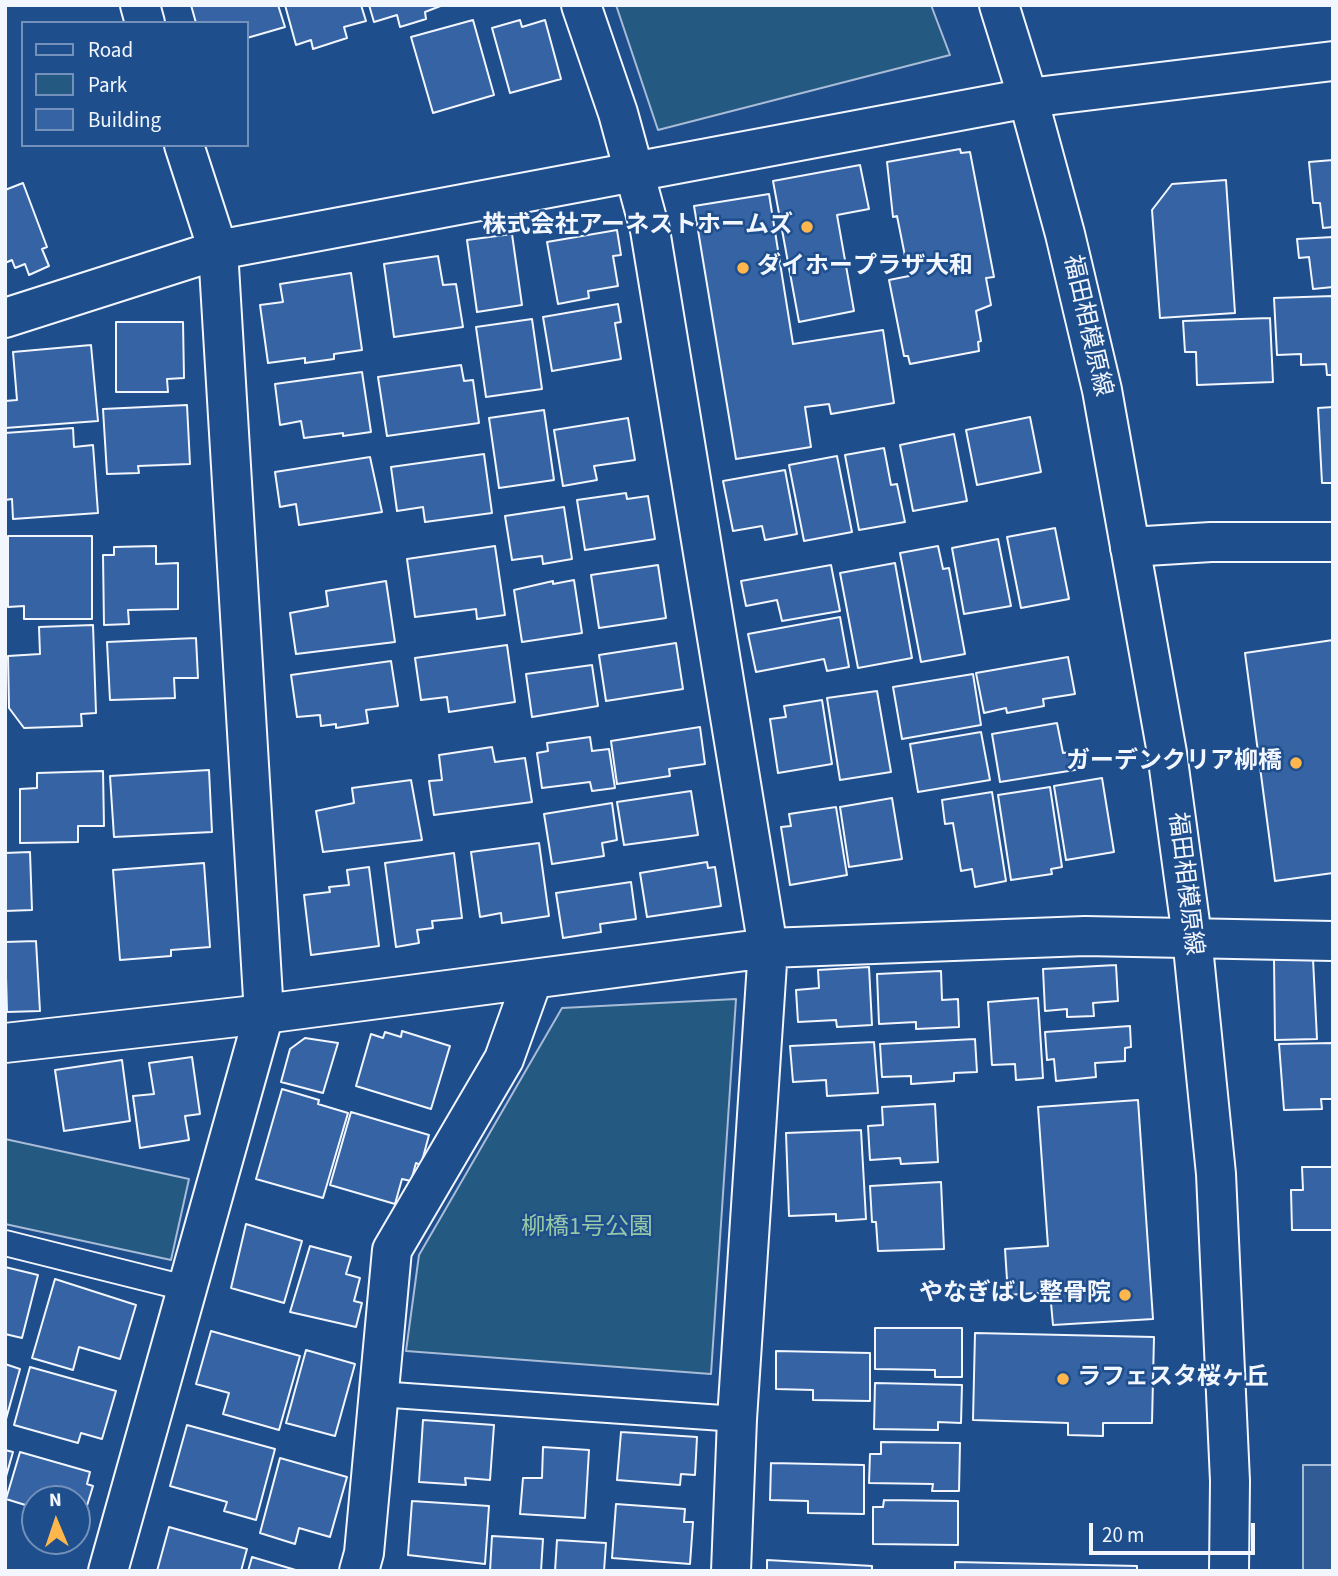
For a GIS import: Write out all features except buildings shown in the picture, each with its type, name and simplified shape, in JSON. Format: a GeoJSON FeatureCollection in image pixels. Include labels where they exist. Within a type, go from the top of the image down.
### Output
{"type":"FeatureCollection","features":[{"type":"Feature","properties":{"kind":"street"},"geometry":{"type":"LineString","coordinates":[[581,5],[618,113],[650,230],[762,895],[768,948],[737,1419],[731,1571]]}},
{"type":"Feature","properties":{"kind":"street","name":"福田相模原線"},"geometry":{"type":"LineString","coordinates":[[999,5],[1028,97],[1102,390],[1167,753],[1192,937],[1216,1174],[1230,1480],[1229,1571]]}},
{"type":"Feature","properties":{"kind":"street"},"geometry":{"type":"LineString","coordinates":[[5,318],[218,250],[1028,97],[1100,91],[1333,61]]}},
{"type":"Feature","properties":{"kind":"street"},"geometry":{"type":"LineString","coordinates":[[108,1571],[185,1288],[264,1014],[218,250],[185,147]]}},
{"type":"Feature","properties":{"kind":"street"},"geometry":{"type":"LineString","coordinates":[[1130,547],[1211,542],[1333,542]]}},
{"type":"Feature","properties":{"kind":"street"},"geometry":{"type":"LineString","coordinates":[[5,1043],[532,981],[768,948],[1085,936],[1333,941]]}},
{"type":"Feature","properties":{"kind":"street"},"geometry":{"type":"LineString","coordinates":[[359,1571],[364,1553],[392,1250],[504,1059],[532,981]]}},
{"type":"Feature","properties":{"kind":"lane"},"geometry":{"type":"LineString","coordinates":[[5,1243],[185,1288]]}},
{"type":"Feature","properties":{"kind":"lane"},"geometry":{"type":"LineString","coordinates":[[378,1394],[737,1419]]}},
{"type":"Feature","properties":{"kind":"green space"},"geometry":{"type":"Polygon","coordinates":[[[616,5],[931,5],[950,55],[658,130],[616,5]]]}},
{"type":"Feature","properties":{"kind":"green space","name":"柳橋1号公園"},"geometry":{"type":"Polygon","coordinates":[[[736,999],[711,1374],[406,1351],[419,1255],[562,1008],[736,999]]]}},
{"type":"Feature","properties":{"kind":"green space"},"geometry":{"type":"Polygon","coordinates":[[[5,1139],[189,1179],[171,1260],[5,1224],[5,1139]]]}},
{"type":"Feature","properties":{"kind":"shaded area"},"geometry":{"type":"Polygon","coordinates":[[[1303,1465],[1333,1465],[1333,1571],[1303,1571],[1303,1465]]]}},
{"type":"Feature","properties":{"kind":"place","name":"株式会社アーネストホームズ"},"geometry":{"type":"Point","coordinates":[807,227]}},
{"type":"Feature","properties":{"kind":"place","name":"ダイホープラザ大和"},"geometry":{"type":"Point","coordinates":[743,268]}},
{"type":"Feature","properties":{"kind":"place","name":"ガーデンクリア柳橋"},"geometry":{"type":"Point","coordinates":[1296,763]}},
{"type":"Feature","properties":{"kind":"place","name":"やなぎばし整骨院"},"geometry":{"type":"Point","coordinates":[1125,1295]}},
{"type":"Feature","properties":{"kind":"place","name":"ラフェスタ桜ヶ丘"},"geometry":{"type":"Point","coordinates":[1063,1379]}}]}
